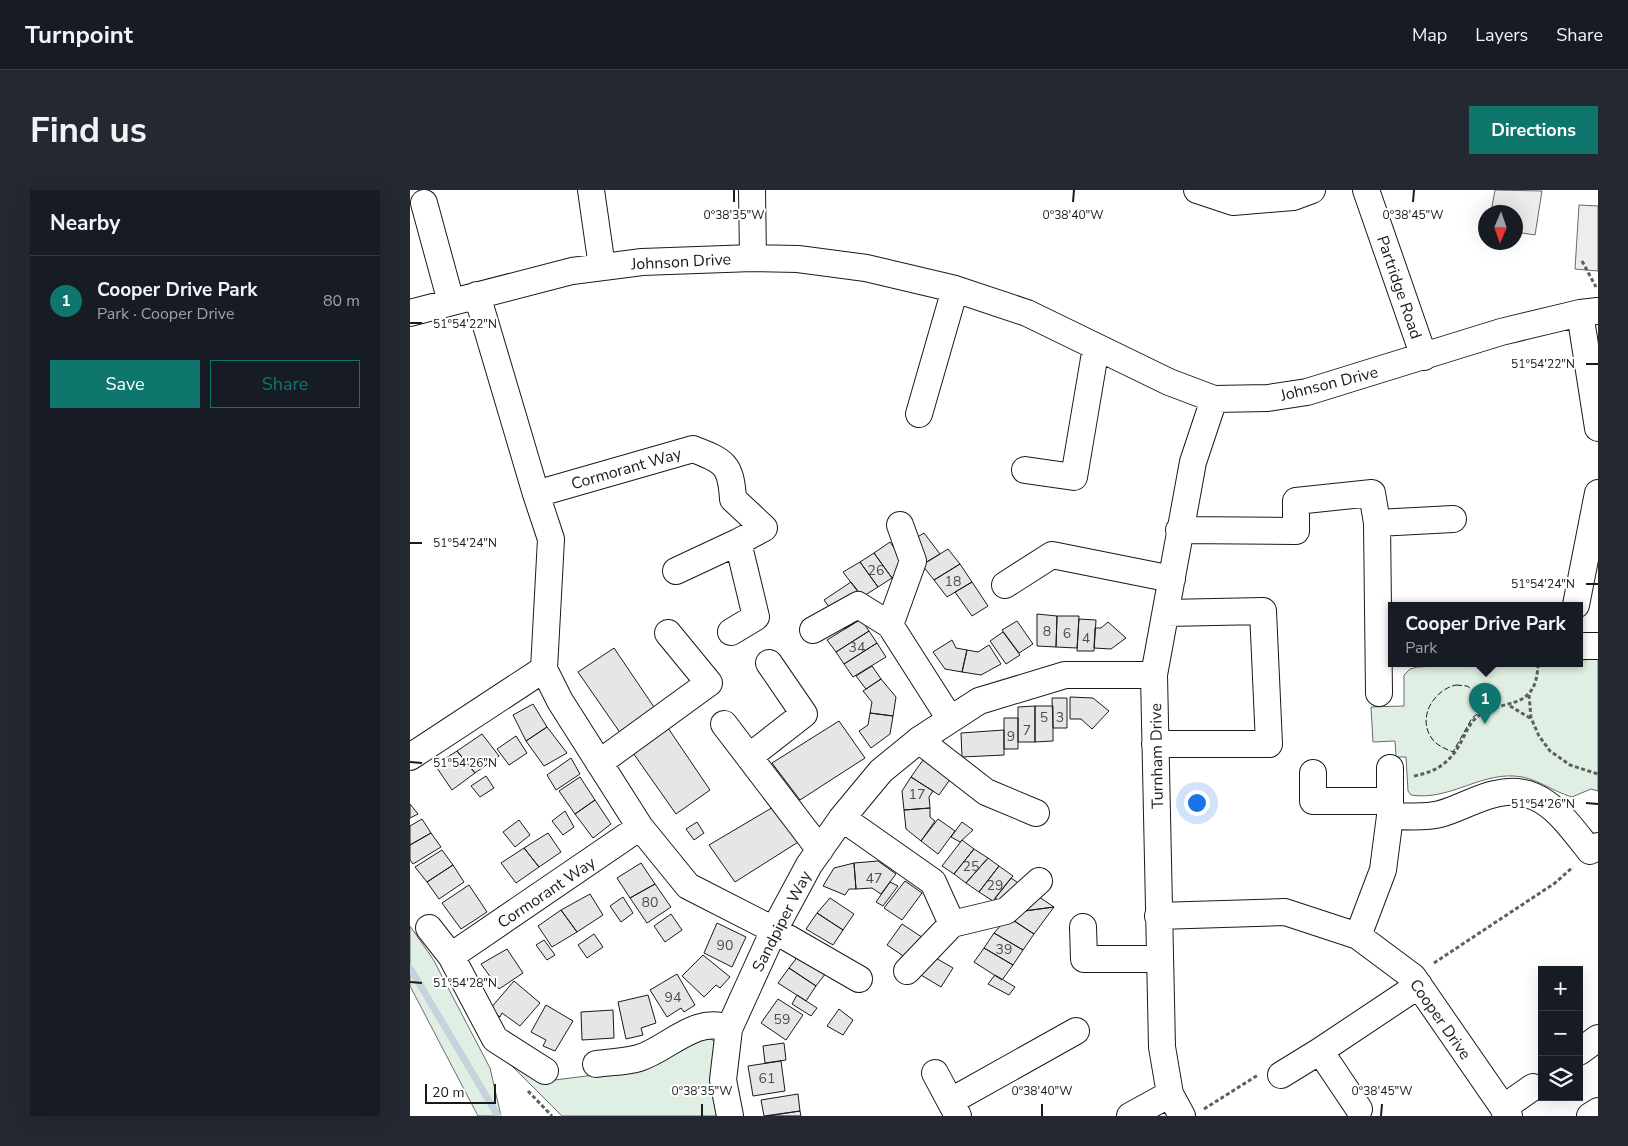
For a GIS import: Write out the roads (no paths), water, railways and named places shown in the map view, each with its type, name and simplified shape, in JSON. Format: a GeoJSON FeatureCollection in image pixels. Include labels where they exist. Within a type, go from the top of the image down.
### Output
{"type":"FeatureCollection","features":[{"type":"Feature","properties":{"kind":"street"},"geometry":{"type":"LineString","coordinates":[[591,190],[602,267]]}},
{"type":"Feature","properties":{"kind":"street"},"geometry":{"type":"LineString","coordinates":[[752,190],[753,258]]}},
{"type":"Feature","properties":{"kind":"street"},"geometry":{"type":"LineString","coordinates":[[1197,190],[1233,202],[1292,197],[1312,190]]}},
{"type":"Feature","properties":{"kind":"street","name":"Partridge Road"},"geometry":{"type":"LineString","coordinates":[[1366,190],[1424,357]]}},
{"type":"Feature","properties":{"kind":"street"},"geometry":{"type":"LineString","coordinates":[[424,203],[451,302]]}},
{"type":"Feature","properties":{"kind":"street","name":"Johnson Drive"},"geometry":{"type":"LineString","coordinates":[[410,313],[572,272],[602,267],[642,262],[753,258],[798,259],[866,268],[954,289],[1027,313],[1169,382],[1214,399],[1268,398],[1307,392],[1502,332],[1589,312]]}},
{"type":"Feature","properties":{"kind":"street"},"geometry":{"type":"LineString","coordinates":[[919,414],[954,289]]}},
{"type":"Feature","properties":{"kind":"street"},"geometry":{"type":"LineString","coordinates":[[477,295],[551,539],[544,669],[560,701],[640,827],[688,886],[774,930],[859,979]]}},
{"type":"Feature","properties":{"kind":"street"},"geometry":{"type":"LineString","coordinates":[[1589,312],[1598,428]]}},
{"type":"Feature","properties":{"kind":"street"},"geometry":{"type":"LineString","coordinates":[[1025,470],[1074,476],[1096,347]]}},
{"type":"Feature","properties":{"kind":"street","name":"Turnham Drive"},"geometry":{"type":"LineString","coordinates":[[1176,1105],[1162,1047],[1154,675],[1179,530],[1193,462],[1214,399]]}},
{"type":"Feature","properties":{"kind":"street","name":"Cormorant Way"},"geometry":{"type":"LineString","coordinates":[[536,494],[693,449],[718,458],[731,476],[733,499],[764,528],[738,542]]}},
{"type":"Feature","properties":{"kind":"street"},"geometry":{"type":"LineString","coordinates":[[1179,530],[1296,531],[1296,501],[1372,493],[1377,524],[1376,573],[1384,653],[1379,693]]}},
{"type":"Feature","properties":{"kind":"street"},"geometry":{"type":"LineString","coordinates":[[1577,602],[1598,493]]}},
{"type":"Feature","properties":{"kind":"street"},"geometry":{"type":"LineString","coordinates":[[1377,524],[1453,519]]}},
{"type":"Feature","properties":{"kind":"street"},"geometry":{"type":"LineString","coordinates":[[890,625],[913,561],[900,525]]}},
{"type":"Feature","properties":{"kind":"street"},"geometry":{"type":"LineString","coordinates":[[676,571],[738,542],[756,617],[731,632]]}},
{"type":"Feature","properties":{"kind":"street"},"geometry":{"type":"LineString","coordinates":[[1005,585],[1052,554],[1172,579]]}},
{"type":"Feature","properties":{"kind":"street"},"geometry":{"type":"LineString","coordinates":[[813,630],[858,605],[890,625],[950,720]]}},
{"type":"Feature","properties":{"kind":"street"},"geometry":{"type":"LineString","coordinates":[[1156,744],[1269,744],[1263,611],[1166,613]]}},
{"type":"Feature","properties":{"kind":"street"},"geometry":{"type":"LineString","coordinates":[[599,763],[709,683],[668,633]]}},
{"type":"Feature","properties":{"kind":"street"},"geometry":{"type":"LineString","coordinates":[[1583,646],[1598,646]]}},
{"type":"Feature","properties":{"kind":"street"},"geometry":{"type":"LineString","coordinates":[[749,757],[804,714],[769,663]]}},
{"type":"Feature","properties":{"kind":"street"},"geometry":{"type":"LineString","coordinates":[[410,757],[544,669]]}},
{"type":"Feature","properties":{"kind":"street","name":"Sandpiper Way"},"geometry":{"type":"LineString","coordinates":[[730,1116],[723,1080],[729,1030],[774,930],[820,850],[842,818],[881,771],[919,740],[979,701],[1065,675],[1154,675]]}},
{"type":"Feature","properties":{"kind":"street"},"geometry":{"type":"LineString","coordinates":[[724,724],[820,850]]}},
{"type":"Feature","properties":{"kind":"street"},"geometry":{"type":"LineString","coordinates":[[919,740],[986,792],[1036,813]]}},
{"type":"Feature","properties":{"kind":"street"},"geometry":{"type":"LineString","coordinates":[[1313,772],[1313,801],[1390,791],[1438,815],[1495,794],[1519,792],[1537,797],[1559,812],[1595,854]]}},
{"type":"Feature","properties":{"kind":"street"},"geometry":{"type":"LineString","coordinates":[[1358,936],[1383,870],[1390,791]]}},
{"type":"Feature","properties":{"kind":"street"},"geometry":{"type":"LineString","coordinates":[[842,818],[933,882],[952,924]]}},
{"type":"Feature","properties":{"kind":"street","name":"Cormorant Way"},"geometry":{"type":"LineString","coordinates":[[451,956],[640,827]]}},
{"type":"Feature","properties":{"kind":"street"},"geometry":{"type":"LineString","coordinates":[[908,971],[952,924],[1006,911],[1039,881]]}},
{"type":"Feature","properties":{"kind":"street","name":"Cooper Drive"},"geometry":{"type":"LineString","coordinates":[[1158,916],[1285,912],[1358,936],[1413,977],[1506,1112]]}},
{"type":"Feature","properties":{"kind":"street"},"geometry":{"type":"LineString","coordinates":[[1083,927],[1084,959],[1159,959]]}},
{"type":"Feature","properties":{"kind":"street"},"geometry":{"type":"LineString","coordinates":[[429,928],[451,956],[495,1039],[545,1070]]}},
{"type":"Feature","properties":{"kind":"street"},"geometry":{"type":"LineString","coordinates":[[1281,1075],[1419,985]]}},
{"type":"Feature","properties":{"kind":"street"},"geometry":{"type":"LineString","coordinates":[[596,1064],[639,1058],[692,1030],[709,1025],[719,1025],[729,1030]]}},
{"type":"Feature","properties":{"kind":"street"},"geometry":{"type":"LineString","coordinates":[[935,1073],[954,1109],[1076,1031]]}},
{"type":"Feature","properties":{"kind":"street"},"geometry":{"type":"LineString","coordinates":[[1583,1049],[1598,1038]]}},
{"type":"Feature","properties":{"kind":"street"},"geometry":{"type":"LineString","coordinates":[[1320,1050],[1359,1109]]}},
{"type":"Feature","properties":{"kind":"street"},"geometry":{"type":"LineString","coordinates":[[1506,1112],[1533,1087]]}},
{"type":"Feature","properties":{"kind":"street"},"geometry":{"type":"LineString","coordinates":[[1130,1116],[1176,1105]]}},
{"type":"Feature","properties":{"kind":"street"},"geometry":{"type":"LineString","coordinates":[[1590,1116],[1598,1111]]}},
{"type":"Feature","properties":{"kind":"waterway"},"geometry":{"type":"LineString","coordinates":[[410,968],[498,1116]]}},
{"type":"Feature","properties":{"kind":"place","name":"Cooper Drive Park"},"geometry":{"type":"Point","coordinates":[1485,724]}}]}
